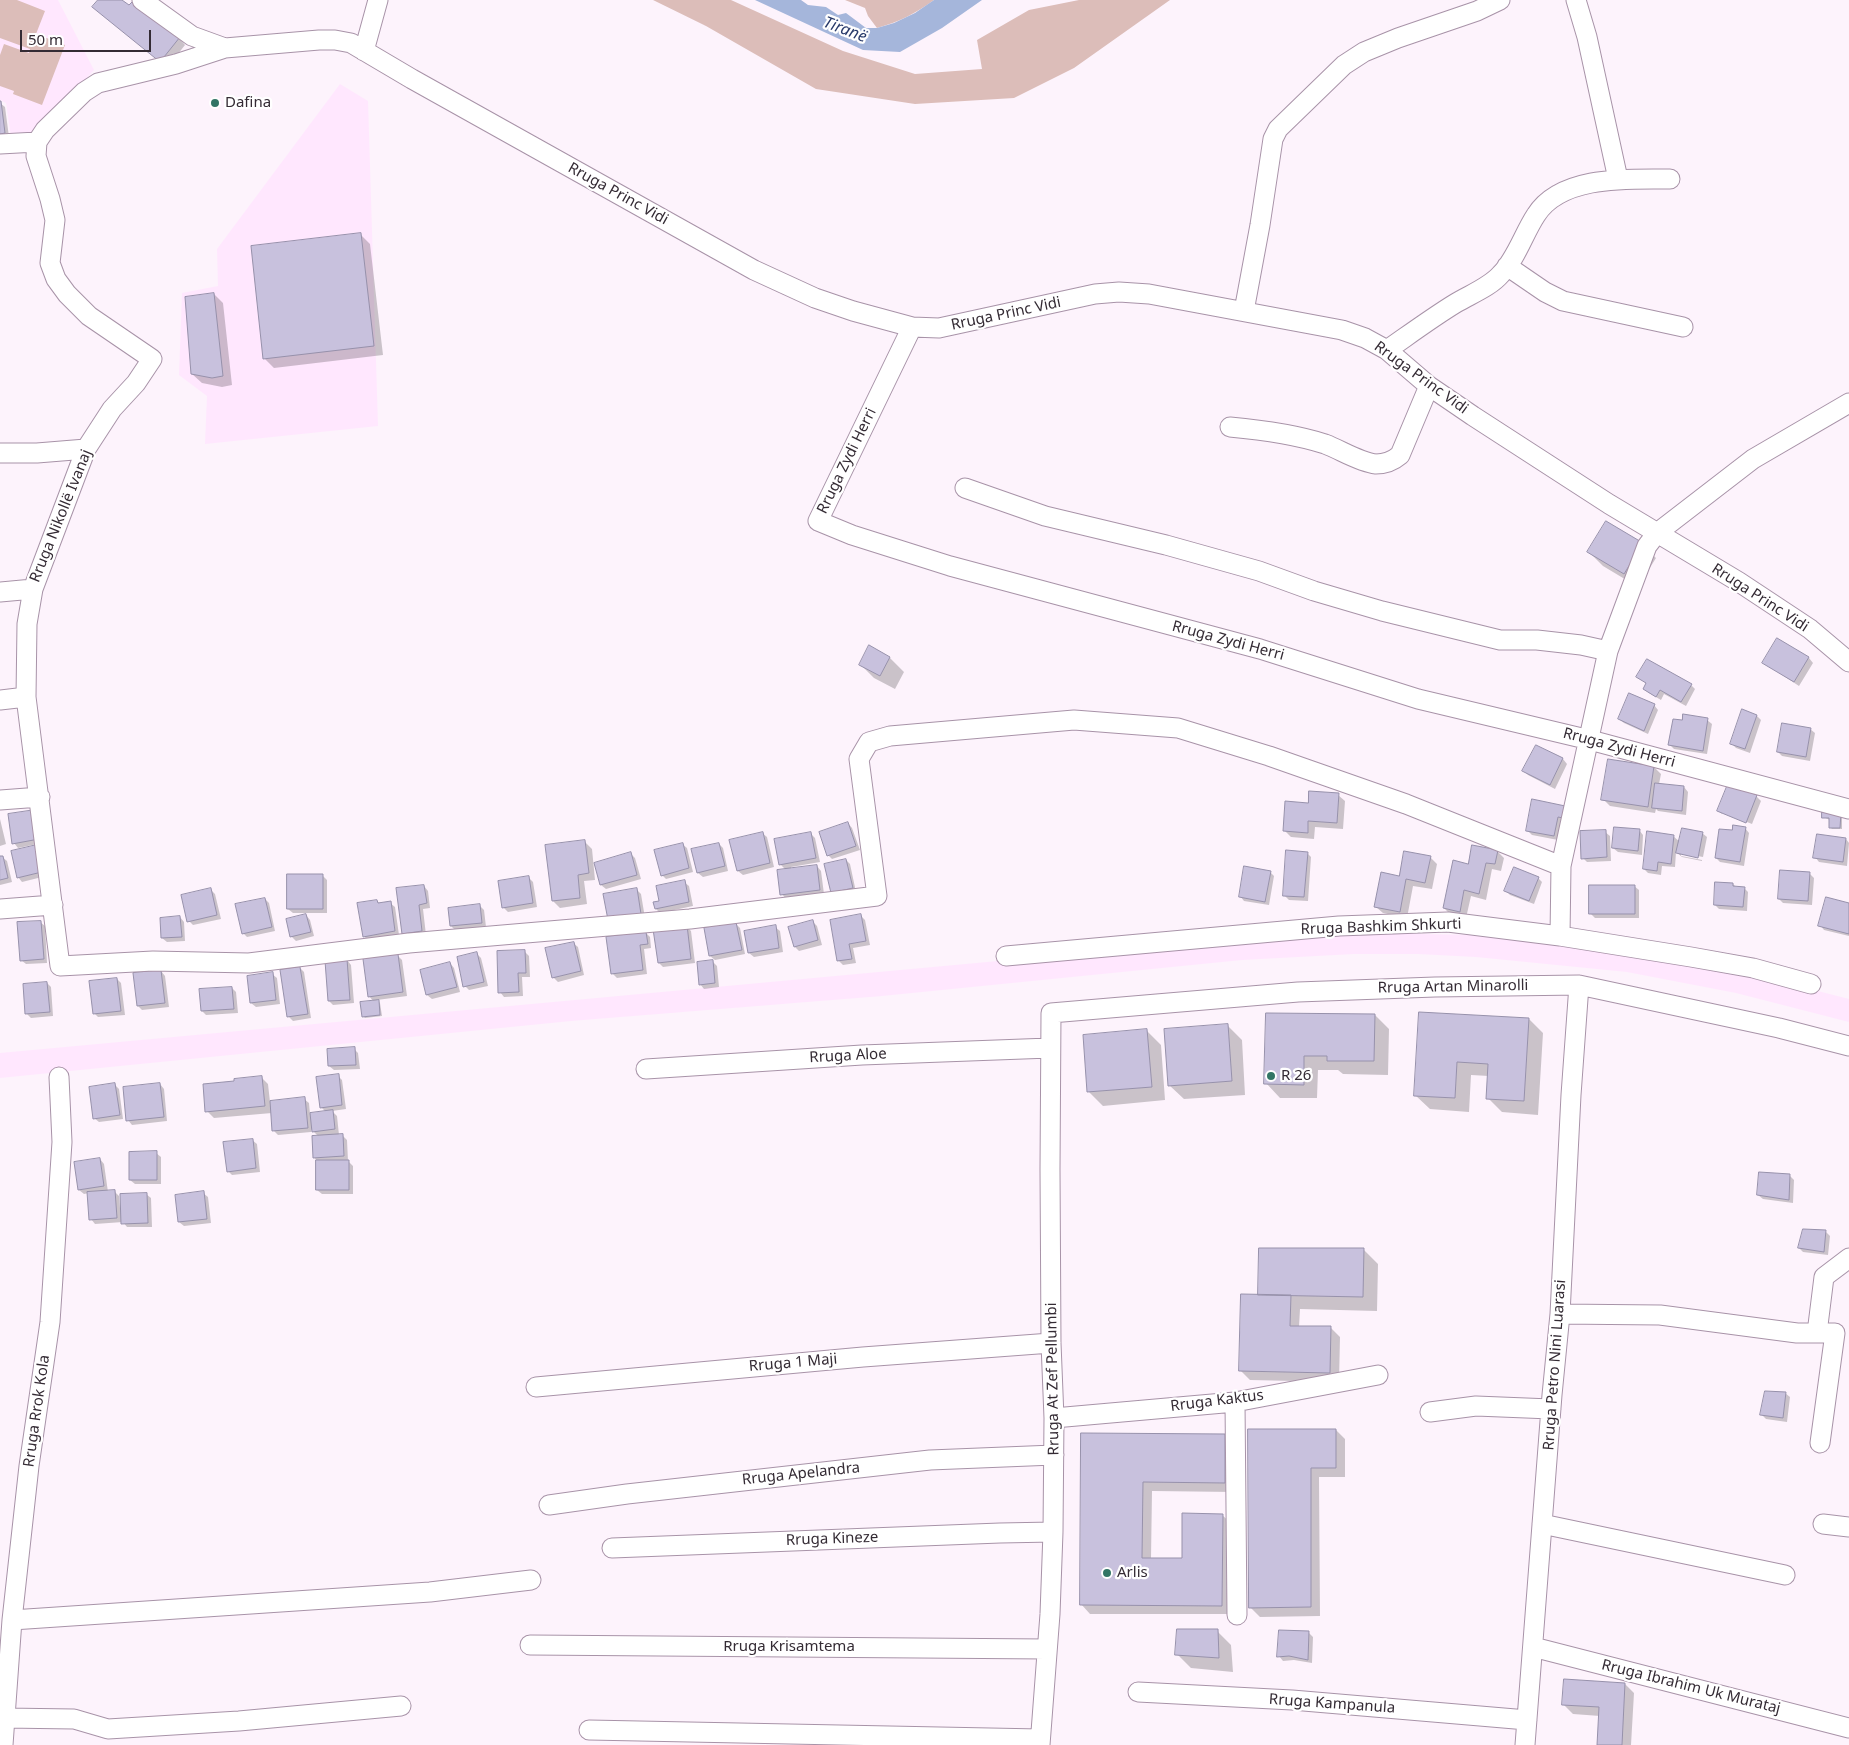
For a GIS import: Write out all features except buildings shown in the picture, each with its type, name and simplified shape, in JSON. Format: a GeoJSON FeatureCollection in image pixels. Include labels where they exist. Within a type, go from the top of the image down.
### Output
{"type":"FeatureCollection","features":[{"type":"Feature","properties":{"kind":"street","name":"Rruga Princ Vidi"},"geometry":{"type":"LineString","coordinates":[[142,0],[192,36],[225,48],[319,40],[351,43],[754,270],[815,298],[853,312],[912,328],[939,328],[1095,294],[1119,292],[1149,294],[1244,311],[1342,330],[1365,338],[1387,350],[1430,386],[1473,416],[1657,533],[1739,582],[1810,629],[1849,662]]}},
{"type":"Feature","properties":{"kind":"street"},"geometry":{"type":"LineString","coordinates":[[364,51],[378,0]]}},
{"type":"Feature","properties":{"kind":"street"},"geometry":{"type":"LineString","coordinates":[[1244,311],[1273,139],[1278,129],[1344,65],[1364,52],[1476,11],[1500,0]]}},
{"type":"Feature","properties":{"kind":"street"},"geometry":{"type":"LineString","coordinates":[[1576,0],[1587,37],[1618,179]]}},
{"type":"Feature","properties":{"kind":"street"},"geometry":{"type":"LineString","coordinates":[[0,144],[38,142],[45,130],[77,98],[98,83],[176,64],[225,48]]}},
{"type":"Feature","properties":{"kind":"street","name":"Rruga Nikollë Ivanaj"},"geometry":{"type":"LineString","coordinates":[[38,142],[36,156],[55,220],[50,263],[56,279],[67,294],[89,316],[152,359],[136,383],[112,409],[86,449],[32,589],[27,624],[26,697],[60,966],[153,961],[249,962],[409,943],[690,919],[877,896],[858,759],[869,742],[890,736],[1074,720],[1178,728],[1269,756],[1406,804],[1561,866]]}},
{"type":"Feature","properties":{"kind":"street"},"geometry":{"type":"LineString","coordinates":[[1387,350],[1430,319],[1487,285],[1501,274],[1537,213],[1548,200],[1587,184],[1618,179],[1670,179]]}},
{"type":"Feature","properties":{"kind":"street"},"geometry":{"type":"LineString","coordinates":[[1507,266],[1545,292],[1563,301],[1684,327]]}},
{"type":"Feature","properties":{"kind":"street","name":"Rruga Zydi Herri"},"geometry":{"type":"LineString","coordinates":[[912,328],[818,521],[852,535],[950,566],[1260,649],[1418,699],[1590,740],[1849,810]]}},
{"type":"Feature","properties":{"kind":"street"},"geometry":{"type":"LineString","coordinates":[[1230,427],[1274,431],[1326,444],[1373,463],[1382,464],[1393,461],[1400,454],[1430,386]]}},
{"type":"Feature","properties":{"kind":"street"},"geometry":{"type":"LineString","coordinates":[[1560,936],[1561,866],[1608,651],[1647,546],[1657,533],[1753,459],[1849,403]]}},
{"type":"Feature","properties":{"kind":"street"},"geometry":{"type":"LineString","coordinates":[[0,453],[36,453],[86,449]]}},
{"type":"Feature","properties":{"kind":"street"},"geometry":{"type":"LineString","coordinates":[[965,488],[1046,516],[1176,548],[1259,571],[1314,591],[1382,611],[1500,640],[1536,640],[1581,644],[1608,651]]}},
{"type":"Feature","properties":{"kind":"street"},"geometry":{"type":"LineString","coordinates":[[0,592],[32,589]]}},
{"type":"Feature","properties":{"kind":"street"},"geometry":{"type":"LineString","coordinates":[[0,700],[26,697]]}},
{"type":"Feature","properties":{"kind":"street"},"geometry":{"type":"LineString","coordinates":[[0,800],[40,797]]}},
{"type":"Feature","properties":{"kind":"street"},"geometry":{"type":"LineString","coordinates":[[0,909],[53,905]]}},
{"type":"Feature","properties":{"kind":"street","name":"Rruga Bashkim Shkurti"},"geometry":{"type":"LineString","coordinates":[[1006,956],[1359,925],[1448,922],[1560,936],[1753,968],[1811,984]]}},
{"type":"Feature","properties":{"kind":"street","name":"Rruga Artan Minarolli"},"geometry":{"type":"LineString","coordinates":[[1051,1013],[1298,992],[1436,987],[1579,985],[1779,1028],[1849,1046]]}},
{"type":"Feature","properties":{"kind":"street","name":"Rruga Petro Nini Luarasi"},"geometry":{"type":"LineString","coordinates":[[1525,1745],[1560,1314],[1571,1095],[1579,985]]}},
{"type":"Feature","properties":{"kind":"street","name":"Rruga At Zef Pellumbi"},"geometry":{"type":"LineString","coordinates":[[1040,1742],[1053,1532],[1051,1013]]}},
{"type":"Feature","properties":{"kind":"street","name":"Rruga Aloe"},"geometry":{"type":"LineString","coordinates":[[646,1069],[862,1055],[1050,1048]]}},
{"type":"Feature","properties":{"kind":"street","name":"Rruga Rrok Kola"},"geometry":{"type":"LineString","coordinates":[[3,1745],[12,1620],[29,1466],[50,1322],[62,1142],[60,1077]]}},
{"type":"Feature","properties":{"kind":"street"},"geometry":{"type":"LineString","coordinates":[[1817,1333],[1824,1277],[1849,1258]]}},
{"type":"Feature","properties":{"kind":"street"},"geometry":{"type":"LineString","coordinates":[[1560,1314],[1660,1315],[1797,1333],[1836,1333],[1820,1443]]}},
{"type":"Feature","properties":{"kind":"street","name":"Rruga 1 Maji"},"geometry":{"type":"LineString","coordinates":[[536,1387],[863,1357],[1051,1343]]}},
{"type":"Feature","properties":{"kind":"street","name":"Rruga Kaktus"},"geometry":{"type":"LineString","coordinates":[[1054,1418],[1236,1402],[1378,1375]]}},
{"type":"Feature","properties":{"kind":"street"},"geometry":{"type":"LineString","coordinates":[[1236,1402],[1237,1615]]}},
{"type":"Feature","properties":{"kind":"street"},"geometry":{"type":"LineString","coordinates":[[1430,1412],[1476,1406],[1551,1409]]}},
{"type":"Feature","properties":{"kind":"street","name":"Rruga Apelandra"},"geometry":{"type":"LineString","coordinates":[[549,1505],[627,1494],[930,1460],[1054,1455]]}},
{"type":"Feature","properties":{"kind":"street"},"geometry":{"type":"LineString","coordinates":[[1542,1524],[1786,1575]]}},
{"type":"Feature","properties":{"kind":"street"},"geometry":{"type":"LineString","coordinates":[[1823,1524],[1849,1527]]}},
{"type":"Feature","properties":{"kind":"street","name":"Rruga Kineze"},"geometry":{"type":"LineString","coordinates":[[612,1548],[1000,1532],[1053,1532]]}},
{"type":"Feature","properties":{"kind":"street"},"geometry":{"type":"LineString","coordinates":[[12,1620],[430,1592],[531,1580]]}},
{"type":"Feature","properties":{"kind":"street","name":"Rruga Krisamtema"},"geometry":{"type":"LineString","coordinates":[[530,1645],[1047,1649]]}},
{"type":"Feature","properties":{"kind":"street","name":"Rruga Ibrahim Uk Murataj"},"geometry":{"type":"LineString","coordinates":[[1533,1646],[1849,1728]]}},
{"type":"Feature","properties":{"kind":"street","name":"Rruga Kampanula"},"geometry":{"type":"LineString","coordinates":[[1138,1692],[1292,1700],[1527,1720]]}},
{"type":"Feature","properties":{"kind":"street"},"geometry":{"type":"LineString","coordinates":[[5,1718],[74,1720],[108,1729],[239,1722],[401,1706]]}},
{"type":"Feature","properties":{"kind":"street"},"geometry":{"type":"LineString","coordinates":[[589,1730],[1040,1742]]}},
{"type":"Feature","properties":{"kind":"shaded area"},"geometry":{"type":"Polygon","coordinates":[[[0,0],[58,0],[94,70],[33,137],[11,137],[6,103],[0,100],[0,0]]]}},
{"type":"Feature","properties":{"kind":"shaded area"},"geometry":{"type":"Polygon","coordinates":[[[0,0],[17,0],[45,11],[36,34],[65,45],[42,105],[13,94],[14,91],[0,86],[0,55],[4,44],[29,53],[30,49],[0,38],[0,0]]]}},
{"type":"Feature","properties":{"kind":"shaded area"},"geometry":{"type":"Polygon","coordinates":[[[653,0],[731,0],[843,51],[915,74],[982,69],[977,40],[1029,10],[1079,0],[1170,0],[1074,68],[1014,98],[915,104],[816,89],[706,26],[653,0]]]}},
{"type":"Feature","properties":{"kind":"shaded area"},"geometry":{"type":"Polygon","coordinates":[[[845,0],[934,0],[907,17],[877,28],[868,16],[865,8],[845,0]]]}},
{"type":"Feature","properties":{"kind":"shaded area"},"geometry":{"type":"Polygon","coordinates":[[[340,84],[368,101],[378,426],[205,444],[207,396],[179,375],[182,293],[218,286],[217,249],[340,84]]]}},
{"type":"Feature","properties":{"kind":"shaded area"},"geometry":{"type":"Polygon","coordinates":[[[1361,933],[1475,935],[1558,942],[1640,953],[1849,999],[1849,1022],[1736,993],[1627,972],[1476,957],[1418,954],[1354,954],[1242,960],[882,996],[571,1021],[0,1078],[0,1053],[998,961],[1181,945],[1361,933]]]}},
{"type":"Feature","properties":{"kind":"water","name":"Tiranë"},"geometry":{"type":"Polygon","coordinates":[[[755,0],[801,0],[808,5],[826,7],[838,15],[846,13],[866,28],[877,28],[894,23],[915,13],[934,0],[982,0],[942,28],[900,52],[863,50],[755,0]]]}},
{"type":"Feature","properties":{"kind":"place","name":"Dafina"},"geometry":{"type":"Point","coordinates":[215,103]}},
{"type":"Feature","properties":{"kind":"place","name":"R 26"},"geometry":{"type":"Point","coordinates":[1271,1076]}},
{"type":"Feature","properties":{"kind":"place","name":"Arlis"},"geometry":{"type":"Point","coordinates":[1107,1573]}}]}
